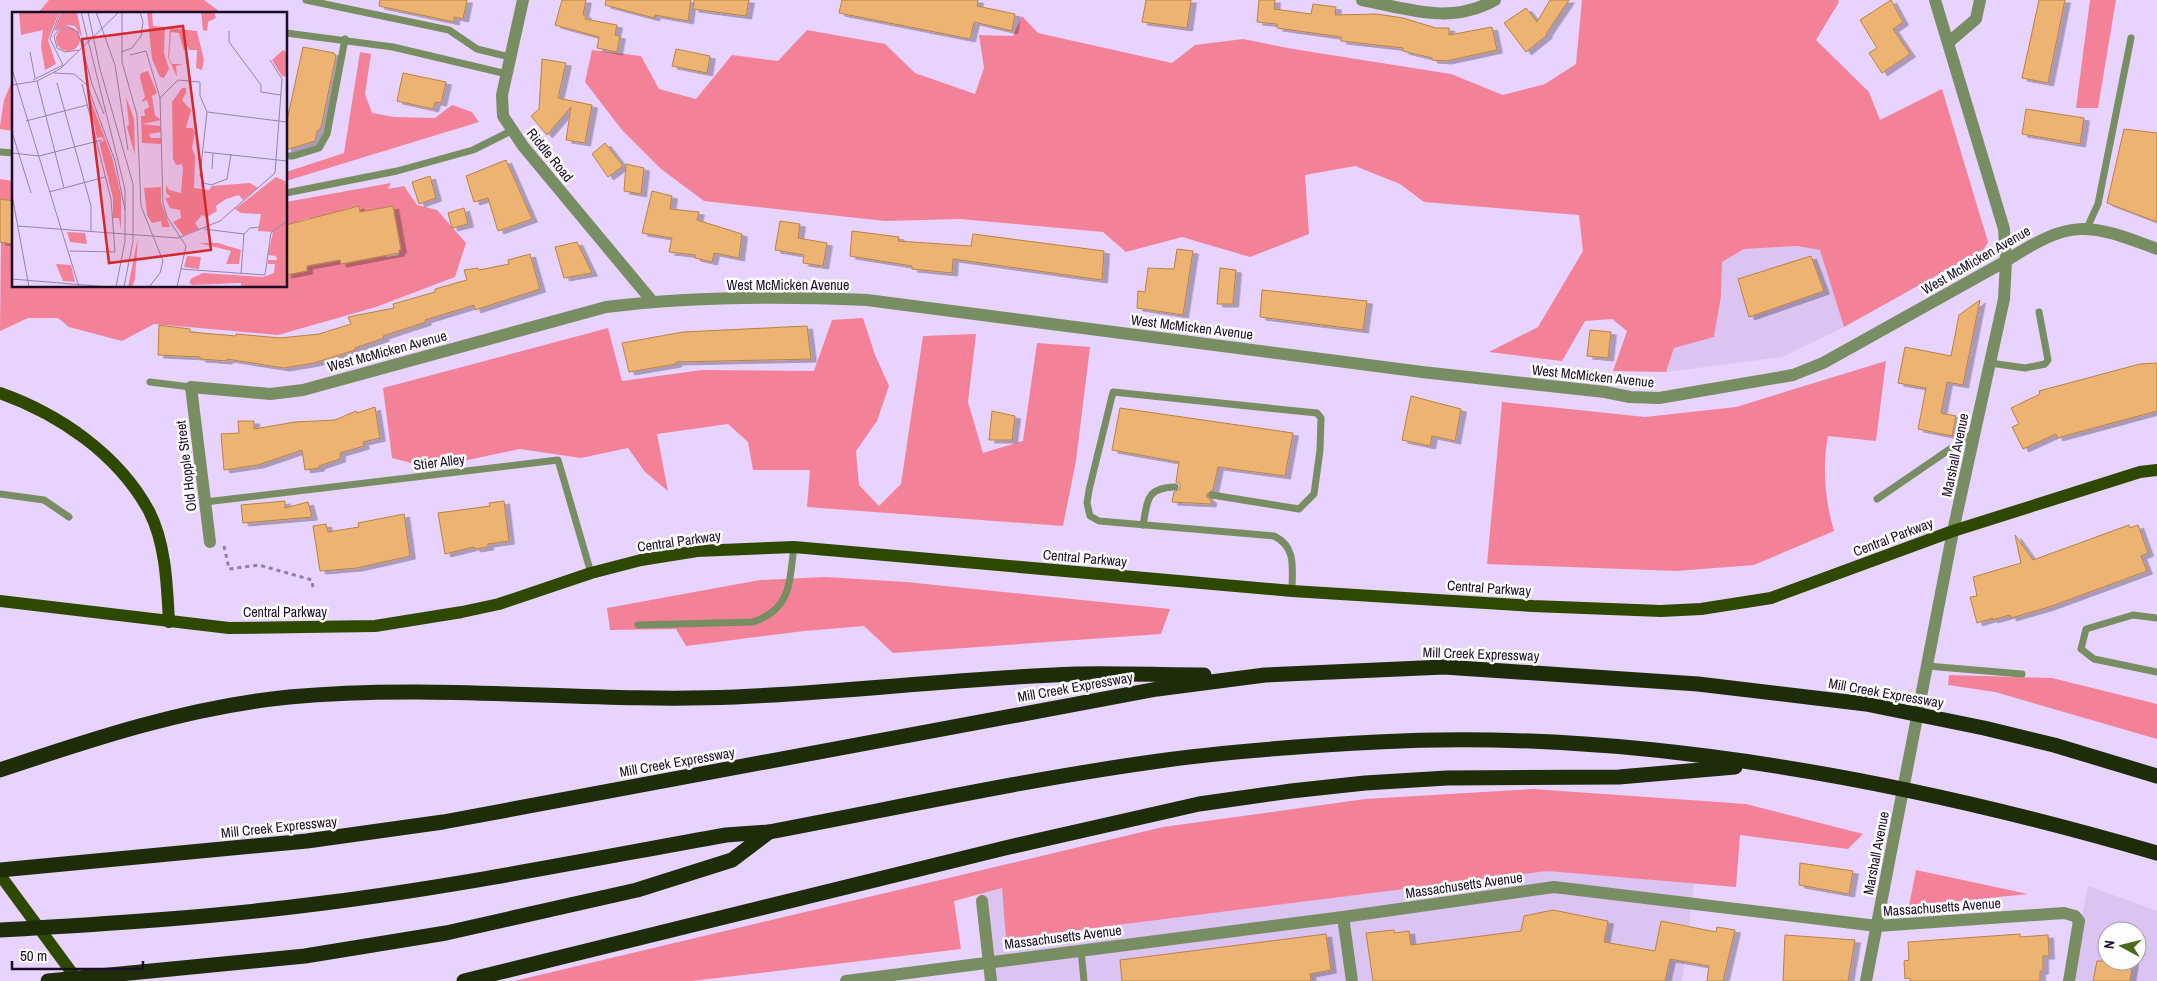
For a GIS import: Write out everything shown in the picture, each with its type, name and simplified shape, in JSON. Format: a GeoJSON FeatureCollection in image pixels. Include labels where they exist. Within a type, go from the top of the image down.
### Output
{"type":"FeatureCollection","features":[{"type":"Feature","properties":{"kind":"highway","name":"Mill Creek Expressway"},"geometry":{"type":"LineString","coordinates":[[0,870],[307,841],[443,822],[880,742],[1047,708],[1157,689],[1265,675],[1452,668],[1698,684],[1866,704],[1984,728],[2157,776]]}},
{"type":"Feature","properties":{"kind":"highway"},"geometry":{"type":"LineString","coordinates":[[0,770],[98,737],[181,715],[236,704],[292,697],[430,692],[655,698],[736,697],[1076,674],[1265,675]]}},
{"type":"Feature","properties":{"kind":"highway"},"geometry":{"type":"LineString","coordinates":[[0,930],[125,922],[322,903],[435,887],[726,835],[769,832],[1155,761],[1370,742],[1483,741],[1588,745],[1764,765],[1849,779],[1970,804],[2157,853]]}},
{"type":"Feature","properties":{"kind":"highway"},"geometry":{"type":"LineString","coordinates":[[464,981],[1004,848],[1199,804],[1365,783],[1447,778],[1619,777],[1764,765]]}},
{"type":"Feature","properties":{"kind":"highway"},"geometry":{"type":"LineString","coordinates":[[48,981],[304,956],[464,930],[637,890],[732,860],[769,832]]}},
{"type":"Feature","properties":{"kind":"main road"},"geometry":{"type":"LineString","coordinates":[[0,393],[46,412],[72,429],[101,452],[128,480],[149,511],[159,541],[166,576],[169,622]]}},
{"type":"Feature","properties":{"kind":"main road","name":"Central Parkway"},"geometry":{"type":"LineString","coordinates":[[0,600],[169,622],[263,628],[375,626],[500,604],[591,573],[641,560],[697,551],[794,547],[1292,591],[1533,606],[1661,611],[1701,609],[1779,595],[1953,531],[2140,472],[2157,470]]}},
{"type":"Feature","properties":{"kind":"main road"},"geometry":{"type":"LineString","coordinates":[[0,875],[78,981]]}},
{"type":"Feature","properties":{"kind":"street","name":"Riddle Road"},"geometry":{"type":"LineString","coordinates":[[523,0],[501,105],[503,116],[511,131],[652,302]]}},
{"type":"Feature","properties":{"kind":"street"},"geometry":{"type":"LineString","coordinates":[[1362,0],[1434,14],[1451,15],[1467,12],[1495,0]]}},
{"type":"Feature","properties":{"kind":"street","name":"Marshall Avenue"},"geometry":{"type":"LineString","coordinates":[[1866,981],[1953,531],[2004,299],[2006,261],[2004,229],[1935,0]]}},
{"type":"Feature","properties":{"kind":"street"},"geometry":{"type":"LineString","coordinates":[[1949,42],[1976,20],[1980,0]]}},
{"type":"Feature","properties":{"kind":"street","name":"West McMicken Avenue"},"geometry":{"type":"LineString","coordinates":[[192,387],[270,394],[303,390],[606,307],[652,302],[808,297],[868,300],[1422,372],[1605,392],[1630,397],[1659,398],[1800,372],[1823,363],[2051,235],[2070,229],[2087,228],[2126,237],[2157,249]]}},
{"type":"Feature","properties":{"kind":"street","name":"Old Hopple Street"},"geometry":{"type":"LineString","coordinates":[[192,387],[210,542]]}},
{"type":"Feature","properties":{"kind":"street","name":"Massachusetts Avenue"},"geometry":{"type":"LineString","coordinates":[[846,981],[1344,917],[1554,887],[1877,926],[2064,913],[2074,916],[2079,921],[2069,981]]}},
{"type":"Feature","properties":{"kind":"street"},"geometry":{"type":"LineString","coordinates":[[982,901],[991,981]]}},
{"type":"Feature","properties":{"kind":"street"},"geometry":{"type":"LineString","coordinates":[[1344,917],[1352,981]]}},
{"type":"Feature","properties":{"kind":"lane"},"geometry":{"type":"LineString","coordinates":[[306,0],[449,30],[477,48],[510,57]]}},
{"type":"Feature","properties":{"kind":"lane"},"geometry":{"type":"LineString","coordinates":[[288,33],[345,39],[393,47],[507,74]]}},
{"type":"Feature","properties":{"kind":"lane"},"geometry":{"type":"LineString","coordinates":[[2087,228],[2098,204],[2131,38]]}},
{"type":"Feature","properties":{"kind":"lane"},"geometry":{"type":"LineString","coordinates":[[288,156],[319,148],[327,134],[345,39]]}},
{"type":"Feature","properties":{"kind":"lane"},"geometry":{"type":"LineString","coordinates":[[288,193],[406,168],[473,150],[511,131]]}},
{"type":"Feature","properties":{"kind":"lane"},"geometry":{"type":"LineString","coordinates":[[1990,363],[2025,368],[2045,364],[2048,360],[2039,312]]}},
{"type":"Feature","properties":{"kind":"lane"},"geometry":{"type":"LineString","coordinates":[[150,382],[192,387]]}},
{"type":"Feature","properties":{"kind":"lane"},"geometry":{"type":"LineString","coordinates":[[1212,495],[1299,509],[1314,494],[1320,450],[1321,418],[1318,413],[1113,392],[1089,490],[1090,516],[1099,521],[1143,526],[1274,536],[1283,540],[1291,553],[1292,591]]}},
{"type":"Feature","properties":{"kind":"lane"},"geometry":{"type":"LineString","coordinates":[[1877,499],[1975,432]]}},
{"type":"Feature","properties":{"kind":"lane","name":"Stier Alley"},"geometry":{"type":"LineString","coordinates":[[205,502],[558,460],[591,573]]}},
{"type":"Feature","properties":{"kind":"lane"},"geometry":{"type":"LineString","coordinates":[[1143,526],[1152,493],[1159,488],[1175,487]]}},
{"type":"Feature","properties":{"kind":"lane"},"geometry":{"type":"LineString","coordinates":[[0,494],[44,500],[69,517]]}},
{"type":"Feature","properties":{"kind":"lane"},"geometry":{"type":"LineString","coordinates":[[638,625],[753,622],[770,616],[781,605],[788,585],[794,547]]}},
{"type":"Feature","properties":{"kind":"lane"},"geometry":{"type":"LineString","coordinates":[[2157,618],[2133,614],[2086,629],[2082,649],[2094,659],[2157,672]]}},
{"type":"Feature","properties":{"kind":"lane"},"geometry":{"type":"LineString","coordinates":[[1927,666],[2022,674]]}},
{"type":"Feature","properties":{"kind":"lane"},"geometry":{"type":"LineString","coordinates":[[1081,950],[1084,981]]}},
{"type":"Feature","properties":{"kind":"path"},"geometry":{"type":"LineString","coordinates":[[210,542],[224,545],[229,569],[259,565],[312,580],[312,589]]}},
{"type":"Feature","properties":{"kind":"shaded area"},"geometry":{"type":"Polygon","coordinates":[[[49,0],[204,0],[220,12],[39,12],[49,0]]]}},
{"type":"Feature","properties":{"kind":"shaded area"},"geometry":{"type":"Polygon","coordinates":[[[1582,0],[1838,0],[1839,2],[1816,40],[1869,92],[1880,120],[1942,89],[1988,242],[1984,249],[1844,327],[1820,250],[1797,246],[1744,249],[1722,262],[1721,296],[1714,337],[1674,348],[1666,372],[1613,371],[1627,331],[1612,319],[1585,321],[1562,361],[1489,352],[1538,327],[1583,251],[1579,215],[1424,202],[1400,184],[1355,166],[1305,175],[1309,234],[1250,257],[1182,237],[1126,252],[1103,232],[960,219],[885,221],[704,201],[661,169],[622,130],[585,82],[592,50],[641,56],[659,89],[696,99],[732,55],[778,61],[807,30],[885,44],[915,73],[975,94],[984,68],[979,35],[1013,36],[1022,16],[1038,33],[1172,63],[1195,45],[1243,39],[1293,49],[1451,74],[1503,95],[1545,84],[1576,64],[1582,0]]]}},
{"type":"Feature","properties":{"kind":"shaded area"},"geometry":{"type":"Polygon","coordinates":[[[2090,0],[2116,0],[2098,108],[2076,108],[2090,0]]]}},
{"type":"Feature","properties":{"kind":"shaded area"},"geometry":{"type":"Polygon","coordinates":[[[360,52],[371,54],[365,94],[372,113],[394,117],[435,118],[452,105],[472,112],[479,122],[288,180],[288,171],[344,153],[360,52]]]}},
{"type":"Feature","properties":{"kind":"shaded area"},"geometry":{"type":"Polygon","coordinates":[[[12,81],[12,131],[0,129],[4,100],[12,81]]]}},
{"type":"Feature","properties":{"kind":"shaded area"},"geometry":{"type":"Polygon","coordinates":[[[0,179],[12,181],[12,201],[0,199],[0,179]]]}},
{"type":"Feature","properties":{"kind":"shaded area"},"geometry":{"type":"Polygon","coordinates":[[[391,183],[388,189],[404,186],[417,205],[437,210],[466,243],[455,277],[376,307],[278,335],[154,324],[122,341],[69,327],[58,318],[28,318],[0,331],[1,242],[12,244],[12,288],[288,288],[288,275],[307,271],[307,266],[340,260],[341,263],[386,254],[387,257],[399,255],[399,250],[401,249],[393,206],[360,212],[358,206],[345,209],[346,214],[321,216],[310,226],[309,218],[288,224],[288,202],[391,183]]]}},
{"type":"Feature","properties":{"kind":"shaded area"},"geometry":{"type":"Polygon","coordinates":[[[1797,246],[1821,250],[1844,327],[1782,357],[1666,372],[1674,348],[1714,337],[1721,296],[1722,262],[1744,249],[1797,246]]]}},
{"type":"Feature","properties":{"kind":"shaded area"},"geometry":{"type":"Polygon","coordinates":[[[863,318],[875,355],[889,386],[877,421],[856,451],[859,485],[879,506],[901,484],[923,336],[976,334],[968,402],[983,453],[1023,441],[1037,343],[1090,347],[1076,461],[1063,526],[807,507],[810,470],[753,470],[748,442],[728,424],[657,434],[668,491],[645,472],[628,448],[581,458],[520,449],[430,468],[392,458],[383,388],[608,328],[622,381],[702,370],[814,371],[832,320],[863,318]]]}},
{"type":"Feature","properties":{"kind":"shaded area"},"geometry":{"type":"Polygon","coordinates":[[[1886,361],[1876,441],[1828,436],[1825,484],[1828,508],[1834,531],[1754,565],[1676,571],[1487,564],[1502,402],[1645,417],[1736,407],[1886,361]]]}},
{"type":"Feature","properties":{"kind":"shaded area"},"geometry":{"type":"Polygon","coordinates":[[[826,577],[906,582],[1170,609],[1161,634],[893,653],[864,626],[804,631],[686,646],[676,629],[610,630],[607,608],[760,580],[826,577]]]}},
{"type":"Feature","properties":{"kind":"shaded area"},"geometry":{"type":"Polygon","coordinates":[[[1949,675],[2052,678],[2157,704],[2157,739],[1995,692],[1948,685],[1949,675]]]}},
{"type":"Feature","properties":{"kind":"shaded area"},"geometry":{"type":"Polygon","coordinates":[[[1533,789],[1746,804],[1863,834],[1848,849],[1740,835],[1736,887],[1547,871],[1006,939],[1002,888],[954,901],[961,949],[692,981],[514,981],[1163,827],[1365,799],[1533,789]]]}},
{"type":"Feature","properties":{"kind":"shaded area"},"geometry":{"type":"Polygon","coordinates":[[[1916,870],[2028,894],[1909,906],[1916,870]]]}},
{"type":"Feature","properties":{"kind":"shaded area"},"geometry":{"type":"Polygon","coordinates":[[[1547,871],[1694,883],[1682,981],[993,981],[981,894],[1002,888],[1006,938],[1547,871]]]}},
{"type":"Feature","properties":{"kind":"shaded area"},"geometry":{"type":"Polygon","coordinates":[[[2088,886],[2157,911],[2157,981],[2069,981],[2088,886]]]}},
{"type":"Feature","properties":{"kind":"building"},"geometry":{"type":"Polygon","coordinates":[[[380,0],[467,0],[463,19],[454,17],[454,22],[379,6],[380,0]]]}},
{"type":"Feature","properties":{"kind":"building"},"geometry":{"type":"Polygon","coordinates":[[[562,0],[586,0],[583,15],[586,15],[585,19],[617,25],[615,35],[620,36],[617,52],[597,48],[599,37],[555,25],[562,0]]]}},
{"type":"Feature","properties":{"kind":"building"},"geometry":{"type":"Polygon","coordinates":[[[606,0],[691,0],[688,21],[655,15],[654,18],[605,5],[606,0]]]}},
{"type":"Feature","properties":{"kind":"building"},"geometry":{"type":"Polygon","coordinates":[[[694,0],[749,0],[746,16],[693,9],[694,0]]]}},
{"type":"Feature","properties":{"kind":"building"},"geometry":{"type":"Polygon","coordinates":[[[842,0],[978,0],[977,6],[1015,14],[1012,31],[974,22],[970,39],[839,13],[842,0]]]}},
{"type":"Feature","properties":{"kind":"building"},"geometry":{"type":"Polygon","coordinates":[[[1146,0],[1191,0],[1187,28],[1142,22],[1146,0]]]}},
{"type":"Feature","properties":{"kind":"building"},"geometry":{"type":"Polygon","coordinates":[[[1259,0],[1275,0],[1274,9],[1311,14],[1313,4],[1336,7],[1335,15],[1377,14],[1403,18],[1436,28],[1449,28],[1449,35],[1492,27],[1497,50],[1446,61],[1432,60],[1432,58],[1403,51],[1403,48],[1341,41],[1341,37],[1277,28],[1277,24],[1257,22],[1259,0]]]}},
{"type":"Feature","properties":{"kind":"building"},"geometry":{"type":"Polygon","coordinates":[[[1550,0],[1569,0],[1547,35],[1526,52],[1504,23],[1526,8],[1537,22],[1550,0]]]}},
{"type":"Feature","properties":{"kind":"building"},"geometry":{"type":"Polygon","coordinates":[[[1891,0],[1903,22],[1893,29],[1910,54],[1882,73],[1869,53],[1877,48],[1860,20],[1891,0]]]}},
{"type":"Feature","properties":{"kind":"building"},"geometry":{"type":"Polygon","coordinates":[[[2039,0],[2065,0],[2048,83],[2022,78],[2039,0]]]}},
{"type":"Feature","properties":{"kind":"building"},"geometry":{"type":"Polygon","coordinates":[[[303,47],[334,53],[336,56],[321,128],[317,131],[315,141],[288,149],[288,116],[303,47]]]}},
{"type":"Feature","properties":{"kind":"building"},"geometry":{"type":"Polygon","coordinates":[[[676,49],[710,56],[707,73],[672,66],[676,49]]]}},
{"type":"Feature","properties":{"kind":"building"},"geometry":{"type":"Polygon","coordinates":[[[542,59],[566,63],[558,98],[592,105],[585,143],[566,140],[571,107],[547,135],[531,116],[539,109],[542,59]]]}},
{"type":"Feature","properties":{"kind":"building"},"geometry":{"type":"Polygon","coordinates":[[[403,73],[446,82],[441,103],[435,102],[433,109],[397,101],[403,73]]]}},
{"type":"Feature","properties":{"kind":"building"},"geometry":{"type":"Polygon","coordinates":[[[2026,109],[2084,118],[2080,144],[2022,134],[2026,109]]]}},
{"type":"Feature","properties":{"kind":"building"},"geometry":{"type":"Polygon","coordinates":[[[2124,129],[2157,133],[2157,222],[2107,203],[2124,129]]]}},
{"type":"Feature","properties":{"kind":"building"},"geometry":{"type":"Polygon","coordinates":[[[605,143],[623,166],[608,177],[592,154],[605,143]]]}},
{"type":"Feature","properties":{"kind":"building"},"geometry":{"type":"Polygon","coordinates":[[[506,160],[532,219],[498,231],[488,198],[474,202],[466,176],[506,160]]]}},
{"type":"Feature","properties":{"kind":"building"},"geometry":{"type":"Polygon","coordinates":[[[626,164],[644,168],[641,194],[624,191],[626,164]]]}},
{"type":"Feature","properties":{"kind":"building"},"geometry":{"type":"Polygon","coordinates":[[[430,176],[436,198],[419,204],[412,182],[430,176]]]}},
{"type":"Feature","properties":{"kind":"building"},"geometry":{"type":"Polygon","coordinates":[[[652,191],[672,196],[670,209],[699,212],[697,220],[742,234],[739,258],[714,253],[712,262],[695,258],[695,255],[669,252],[672,238],[642,233],[652,191]]]}},
{"type":"Feature","properties":{"kind":"building"},"geometry":{"type":"Polygon","coordinates":[[[0,199],[12,201],[12,244],[0,242],[0,199]]]}},
{"type":"Feature","properties":{"kind":"building"},"geometry":{"type":"Polygon","coordinates":[[[359,206],[360,212],[393,206],[401,250],[399,250],[399,253],[341,264],[340,260],[307,266],[307,271],[288,275],[288,224],[359,206]]]}},
{"type":"Feature","properties":{"kind":"building"},"geometry":{"type":"Polygon","coordinates":[[[464,208],[468,224],[452,228],[448,213],[464,208]]]}},
{"type":"Feature","properties":{"kind":"building"},"geometry":{"type":"Polygon","coordinates":[[[780,221],[800,224],[798,238],[827,243],[823,266],[803,263],[804,255],[775,250],[780,221]]]}},
{"type":"Feature","properties":{"kind":"building"},"geometry":{"type":"Polygon","coordinates":[[[852,231],[899,237],[898,241],[971,246],[973,234],[1104,251],[1102,280],[953,259],[952,273],[912,269],[912,266],[850,256],[852,231]]]}},
{"type":"Feature","properties":{"kind":"building"},"geometry":{"type":"Polygon","coordinates":[[[577,242],[592,273],[564,278],[555,247],[577,242]]]}},
{"type":"Feature","properties":{"kind":"building"},"geometry":{"type":"Polygon","coordinates":[[[1177,249],[1193,251],[1183,315],[1137,308],[1138,291],[1145,292],[1148,268],[1174,269],[1177,249]]]}},
{"type":"Feature","properties":{"kind":"building"},"geometry":{"type":"Polygon","coordinates":[[[530,254],[540,289],[475,310],[474,305],[425,320],[426,322],[383,336],[384,338],[355,348],[355,350],[314,363],[284,368],[227,359],[227,361],[200,359],[200,357],[158,355],[159,325],[190,329],[190,332],[236,336],[236,334],[280,338],[319,334],[351,324],[348,317],[394,308],[393,304],[435,292],[435,289],[467,280],[464,270],[478,268],[479,270],[509,264],[508,260],[530,254]]]}},
{"type":"Feature","properties":{"kind":"building"},"geometry":{"type":"Polygon","coordinates":[[[1811,256],[1824,291],[1749,317],[1738,279],[1811,256]]]}},
{"type":"Feature","properties":{"kind":"building"},"geometry":{"type":"Polygon","coordinates":[[[1220,268],[1236,270],[1233,304],[1217,304],[1220,268]]]}},
{"type":"Feature","properties":{"kind":"building"},"geometry":{"type":"Polygon","coordinates":[[[1262,290],[1367,301],[1363,330],[1260,317],[1262,290]]]}},
{"type":"Feature","properties":{"kind":"building"},"geometry":{"type":"Polygon","coordinates":[[[1980,300],[1963,385],[1947,382],[1941,413],[1956,416],[1952,436],[1918,429],[1926,388],[1898,383],[1905,347],[1951,356],[1959,315],[1980,300]]]}},
{"type":"Feature","properties":{"kind":"building"},"geometry":{"type":"Polygon","coordinates":[[[807,326],[811,359],[676,362],[676,364],[629,372],[622,343],[683,332],[807,326]]]}},
{"type":"Feature","properties":{"kind":"building"},"geometry":{"type":"Polygon","coordinates":[[[1590,330],[1611,332],[1608,358],[1587,356],[1590,330]]]}},
{"type":"Feature","properties":{"kind":"building"},"geometry":{"type":"Polygon","coordinates":[[[2157,363],[2157,411],[2057,438],[2056,434],[2023,449],[2012,427],[2019,424],[2011,408],[2040,394],[2039,391],[2140,364],[2157,363]]]}},
{"type":"Feature","properties":{"kind":"building"},"geometry":{"type":"Polygon","coordinates":[[[1411,396],[1461,409],[1455,441],[1432,436],[1430,446],[1402,440],[1411,396]]]}},
{"type":"Feature","properties":{"kind":"building"},"geometry":{"type":"Polygon","coordinates":[[[375,407],[380,438],[363,442],[364,446],[340,453],[340,459],[319,466],[319,468],[305,470],[302,450],[258,465],[224,470],[221,434],[239,433],[238,421],[254,421],[254,429],[295,422],[335,420],[356,411],[357,413],[375,407]]]}},
{"type":"Feature","properties":{"kind":"building"},"geometry":{"type":"Polygon","coordinates":[[[1120,408],[1293,433],[1285,476],[1218,467],[1213,490],[1207,494],[1211,504],[1172,502],[1174,492],[1180,489],[1180,484],[1176,482],[1179,462],[1112,450],[1120,408]]]}},
{"type":"Feature","properties":{"kind":"building"},"geometry":{"type":"Polygon","coordinates":[[[992,411],[1015,416],[1012,440],[989,440],[992,411]]]}},
{"type":"Feature","properties":{"kind":"building"},"geometry":{"type":"Polygon","coordinates":[[[285,501],[285,508],[308,502],[312,517],[243,523],[241,505],[285,501]]]}},
{"type":"Feature","properties":{"kind":"building"},"geometry":{"type":"Polygon","coordinates":[[[504,501],[509,541],[488,544],[488,547],[475,549],[474,547],[445,554],[438,513],[490,506],[489,503],[504,501]]]}},
{"type":"Feature","properties":{"kind":"building"},"geometry":{"type":"Polygon","coordinates":[[[404,514],[410,556],[357,568],[320,571],[313,526],[326,524],[328,532],[359,527],[358,523],[404,514]]]}},
{"type":"Feature","properties":{"kind":"building"},"geometry":{"type":"Polygon","coordinates":[[[2129,525],[2130,528],[2138,525],[2148,553],[2141,556],[2147,571],[2049,607],[2011,618],[2010,615],[1977,623],[1970,597],[1977,596],[1973,577],[2021,563],[2015,535],[2033,560],[2129,525]]]}},
{"type":"Feature","properties":{"kind":"building"},"geometry":{"type":"Polygon","coordinates":[[[1800,863],[1853,871],[1849,894],[1799,885],[1800,863]]]}},
{"type":"Feature","properties":{"kind":"building"},"geometry":{"type":"Polygon","coordinates":[[[1553,910],[1608,921],[1604,942],[1655,951],[1661,921],[1716,932],[1717,927],[1735,930],[1723,981],[1707,981],[1709,966],[1670,959],[1665,981],[1373,981],[1366,933],[1394,930],[1395,933],[1409,931],[1411,945],[1521,931],[1524,916],[1553,910]]]}},
{"type":"Feature","properties":{"kind":"building"},"geometry":{"type":"Polygon","coordinates":[[[1326,934],[1331,970],[1310,974],[1311,981],[1122,981],[1120,960],[1326,934]]]}},
{"type":"Feature","properties":{"kind":"building"},"geometry":{"type":"Polygon","coordinates":[[[2020,934],[2020,937],[2048,935],[2049,956],[2043,956],[2043,971],[2040,971],[2040,981],[1910,981],[1910,978],[1905,979],[1904,961],[1909,960],[1908,942],[2020,934]]]}},
{"type":"Feature","properties":{"kind":"building"},"geometry":{"type":"Polygon","coordinates":[[[1785,935],[1855,940],[1848,981],[1783,981],[1785,935]]]}},
{"type":"Feature","properties":{"kind":"building"},"geometry":{"type":"Polygon","coordinates":[[[2097,961],[2097,971],[2132,971],[2130,981],[2093,981],[2097,961]]]}}]}
